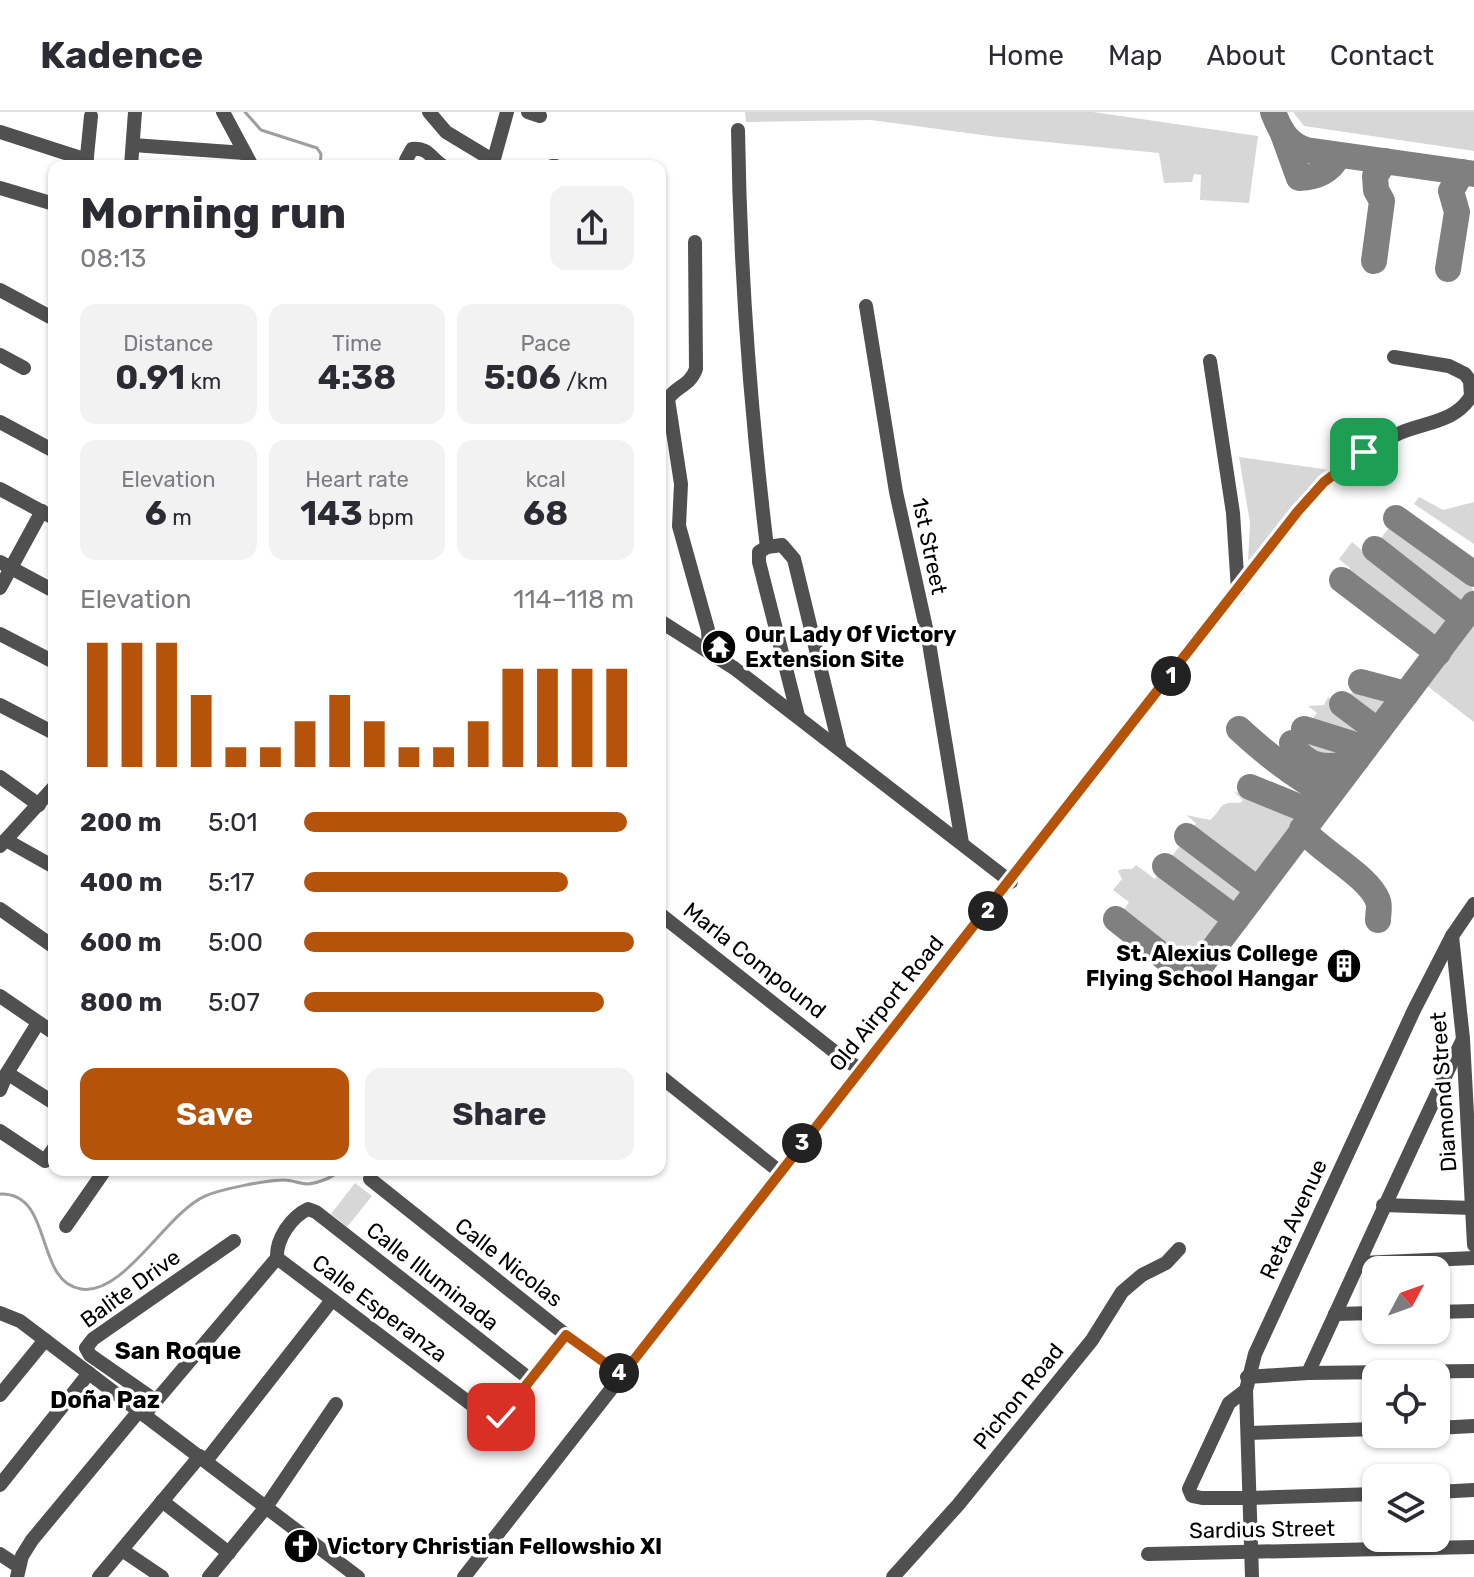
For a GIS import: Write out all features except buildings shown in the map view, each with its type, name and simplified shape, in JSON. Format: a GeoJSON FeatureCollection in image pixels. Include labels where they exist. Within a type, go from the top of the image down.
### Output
{"type":"FeatureCollection","features":[{"type":"Feature","properties":{"kind":"street"},"geometry":{"type":"LineString","coordinates":[[132,160],[135,112]]}},
{"type":"Feature","properties":{"kind":"street"},"geometry":{"type":"LineString","coordinates":[[223,112],[248,160]]}},
{"type":"Feature","properties":{"kind":"street"},"geometry":{"type":"LineString","coordinates":[[429,112],[446,132],[488,160]]}},
{"type":"Feature","properties":{"kind":"street"},"geometry":{"type":"LineString","coordinates":[[494,160],[507,112]]}},
{"type":"Feature","properties":{"kind":"street"},"geometry":{"type":"LineString","coordinates":[[86,160],[91,116]]}},
{"type":"Feature","properties":{"kind":"street"},"geometry":{"type":"LineString","coordinates":[[738,130],[739,224],[751,415],[775,546],[794,559],[800,576],[840,749]]}},
{"type":"Feature","properties":{"kind":"street"},"geometry":{"type":"LineString","coordinates":[[0,132],[78,160]]}},
{"type":"Feature","properties":{"kind":"street"},"geometry":{"type":"LineString","coordinates":[[133,145],[248,160]]}},
{"type":"Feature","properties":{"kind":"street"},"geometry":{"type":"LineString","coordinates":[[406,160],[412,149],[416,148],[430,153],[437,160]]}},
{"type":"Feature","properties":{"kind":"street"},"geometry":{"type":"LineString","coordinates":[[0,188],[48,202]]}},
{"type":"Feature","properties":{"kind":"street"},"geometry":{"type":"LineString","coordinates":[[695,242],[696,369],[692,379],[668,399],[681,484],[677,520],[708,630],[709,650]]}},
{"type":"Feature","properties":{"kind":"street"},"geometry":{"type":"LineString","coordinates":[[0,290],[48,316]]}},
{"type":"Feature","properties":{"kind":"street","name":"1st Street"},"geometry":{"type":"LineString","coordinates":[[866,306],[896,492],[928,637],[962,843]]}},
{"type":"Feature","properties":{"kind":"street"},"geometry":{"type":"LineString","coordinates":[[0,355],[24,368]]}},
{"type":"Feature","properties":{"kind":"street","name":"Old Airport Road"},"geometry":{"type":"LineString","coordinates":[[464,1577],[1312,494],[1337,471],[1401,433],[1448,417],[1471,396],[1470,381],[1458,369],[1394,357]]}},
{"type":"Feature","properties":{"kind":"street"},"geometry":{"type":"LineString","coordinates":[[1210,361],[1233,513],[1238,591]]}},
{"type":"Feature","properties":{"kind":"street"},"geometry":{"type":"LineString","coordinates":[[0,422],[48,448]]}},
{"type":"Feature","properties":{"kind":"street"},"geometry":{"type":"LineString","coordinates":[[0,489],[48,514],[5,565],[0,588]]}},
{"type":"Feature","properties":{"kind":"street"},"geometry":{"type":"LineString","coordinates":[[775,546],[759,552],[759,562],[798,716]]}},
{"type":"Feature","properties":{"kind":"street"},"geometry":{"type":"LineString","coordinates":[[5,565],[48,588]]}},
{"type":"Feature","properties":{"kind":"street"},"geometry":{"type":"LineString","coordinates":[[666,625],[709,650],[798,716],[1011,882]]}},
{"type":"Feature","properties":{"kind":"street"},"geometry":{"type":"LineString","coordinates":[[0,634],[48,659]]}},
{"type":"Feature","properties":{"kind":"street"},"geometry":{"type":"LineString","coordinates":[[0,705],[48,730]]}},
{"type":"Feature","properties":{"kind":"street"},"geometry":{"type":"LineString","coordinates":[[0,777],[39,805]]}},
{"type":"Feature","properties":{"kind":"street"},"geometry":{"type":"LineString","coordinates":[[48,795],[3,843],[48,864]]}},
{"type":"Feature","properties":{"kind":"street","name":"Reta Avenue"},"geometry":{"type":"LineString","coordinates":[[1252,1577],[1247,1384],[1255,1354],[1414,1010],[1452,936],[1474,904]]}},
{"type":"Feature","properties":{"kind":"street"},"geometry":{"type":"LineString","coordinates":[[0,909],[48,943]]}},
{"type":"Feature","properties":{"kind":"street","name":"Marla Compound"},"geometry":{"type":"LineString","coordinates":[[666,919],[845,1060],[861,1069]]}},
{"type":"Feature","properties":{"kind":"street","name":"Diamond Street"},"geometry":{"type":"LineString","coordinates":[[1452,936],[1463,1039],[1474,1245]]}},
{"type":"Feature","properties":{"kind":"street"},"geometry":{"type":"LineString","coordinates":[[0,996],[48,1029]]}},
{"type":"Feature","properties":{"kind":"street"},"geometry":{"type":"LineString","coordinates":[[0,1090],[38,1023]]}},
{"type":"Feature","properties":{"kind":"street"},"geometry":{"type":"LineString","coordinates":[[1308,1373],[1361,1263],[1383,1205],[1463,1039]]}},
{"type":"Feature","properties":{"kind":"street"},"geometry":{"type":"LineString","coordinates":[[7,1073],[48,1099]]}},
{"type":"Feature","properties":{"kind":"street"},"geometry":{"type":"LineString","coordinates":[[666,1081],[780,1172]]}},
{"type":"Feature","properties":{"kind":"street"},"geometry":{"type":"LineString","coordinates":[[0,1131],[45,1161],[48,1157]]}},
{"type":"Feature","properties":{"kind":"street"},"geometry":{"type":"LineString","coordinates":[[66,1226],[101,1176]]}},
{"type":"Feature","properties":{"kind":"street","name":"Calle Nicolas"},"geometry":{"type":"LineString","coordinates":[[370,1179],[566,1335],[622,1375]]}},
{"type":"Feature","properties":{"kind":"street"},"geometry":{"type":"LineString","coordinates":[[1383,1205],[1472,1208]]}},
{"type":"Feature","properties":{"kind":"street","name":"Calle Illuminada"},"geometry":{"type":"LineString","coordinates":[[277,1258],[278,1241],[301,1213],[308,1209],[316,1212],[531,1380]]}},
{"type":"Feature","properties":{"kind":"street","name":"Balite Drive"},"geometry":{"type":"LineString","coordinates":[[156,1401],[90,1355],[86,1348],[93,1339],[234,1241]]}},
{"type":"Feature","properties":{"kind":"street","name":"Pichon Road"},"geometry":{"type":"LineString","coordinates":[[893,1577],[958,1505],[1092,1340],[1122,1292],[1142,1275],[1166,1263],[1179,1249]]}},
{"type":"Feature","properties":{"kind":"street"},"geometry":{"type":"LineString","coordinates":[[0,1554],[18,1571],[32,1540],[142,1413],[156,1401],[277,1258]]}},
{"type":"Feature","properties":{"kind":"street","name":"Calle Esperanza"},"geometry":{"type":"LineString","coordinates":[[277,1258],[486,1416],[496,1420],[531,1380]]}},
{"type":"Feature","properties":{"kind":"street"},"geometry":{"type":"LineString","coordinates":[[1361,1263],[1474,1258]]}},
{"type":"Feature","properties":{"kind":"street"},"geometry":{"type":"LineString","coordinates":[[99,1577],[162,1501],[203,1459],[332,1300]]}},
{"type":"Feature","properties":{"kind":"street"},"geometry":{"type":"LineString","coordinates":[[1450,1312],[1474,1311]]}},
{"type":"Feature","properties":{"kind":"street"},"geometry":{"type":"LineString","coordinates":[[0,1313],[20,1321],[358,1577]]}},
{"type":"Feature","properties":{"kind":"street"},"geometry":{"type":"LineString","coordinates":[[1335,1314],[1362,1313]]}},
{"type":"Feature","properties":{"kind":"street"},"geometry":{"type":"LineString","coordinates":[[531,1380],[566,1335]]}},
{"type":"Feature","properties":{"kind":"street"},"geometry":{"type":"LineString","coordinates":[[0,1395],[45,1340]]}},
{"type":"Feature","properties":{"kind":"street"},"geometry":{"type":"LineString","coordinates":[[1362,1494],[1197,1498],[1189,1493],[1229,1403],[1247,1384],[1308,1373],[1474,1371]]}},
{"type":"Feature","properties":{"kind":"street"},"geometry":{"type":"LineString","coordinates":[[0,1485],[89,1373]]}},
{"type":"Feature","properties":{"kind":"street"},"geometry":{"type":"LineString","coordinates":[[209,1577],[266,1507],[336,1404]]}},
{"type":"Feature","properties":{"kind":"street"},"geometry":{"type":"LineString","coordinates":[[1450,1427],[1474,1426]]}},
{"type":"Feature","properties":{"kind":"street"},"geometry":{"type":"LineString","coordinates":[[1248,1433],[1362,1429]]}},
{"type":"Feature","properties":{"kind":"street"},"geometry":{"type":"LineString","coordinates":[[1450,1491],[1474,1490]]}},
{"type":"Feature","properties":{"kind":"street"},"geometry":{"type":"LineString","coordinates":[[162,1501],[229,1553]]}},
{"type":"Feature","properties":{"kind":"street","name":"Sardius Street"},"geometry":{"type":"LineString","coordinates":[[1148,1554],[1474,1547]]}},
{"type":"Feature","properties":{"kind":"street"},"geometry":{"type":"LineString","coordinates":[[122,1550],[162,1577]]}},
{"type":"Feature","properties":{"kind":"shaded area"},"geometry":{"type":"Polygon","coordinates":[[[745,112],[1093,112],[1258,136],[1249,203],[1200,200],[1201,175],[1194,174],[1192,182],[1164,183],[1159,153],[997,137],[871,120],[746,122],[745,112]]]}},
{"type":"Feature","properties":{"kind":"shaded area"},"geometry":{"type":"Polygon","coordinates":[[[1293,112],[1474,112],[1474,151],[1304,126],[1293,112]]]}},
{"type":"Feature","properties":{"kind":"shaded area"},"geometry":{"type":"Polygon","coordinates":[[[1239,457],[1330,470],[1305,494],[1248,561],[1250,523],[1239,457]]]}},
{"type":"Feature","properties":{"kind":"shaded area"},"geometry":{"type":"Polygon","coordinates":[[[1419,497],[1443,510],[1474,502],[1474,544],[1414,504],[1419,497]]]}},
{"type":"Feature","properties":{"kind":"shaded area"},"geometry":{"type":"Polygon","coordinates":[[[1392,524],[1471,581],[1473,591],[1460,607],[1452,605],[1375,546],[1392,524]]]}},
{"type":"Feature","properties":{"kind":"shaded area"},"geometry":{"type":"Polygon","coordinates":[[[1352,542],[1369,556],[1373,553],[1451,613],[1451,621],[1433,643],[1344,578],[1350,568],[1339,559],[1352,542]]]}},
{"type":"Feature","properties":{"kind":"shaded area"},"geometry":{"type":"Polygon","coordinates":[[[1474,621],[1474,722],[1426,685],[1474,621]]]}},
{"type":"Feature","properties":{"kind":"shaded area"},"geometry":{"type":"Polygon","coordinates":[[[1364,687],[1390,698],[1375,719],[1367,719],[1345,701],[1355,689],[1364,687]]]}},
{"type":"Feature","properties":{"kind":"shaded area"},"geometry":{"type":"Polygon","coordinates":[[[1328,697],[1366,727],[1361,739],[1354,741],[1308,724],[1317,713],[1308,706],[1324,705],[1328,697]]]}},
{"type":"Feature","properties":{"kind":"shaded area"},"geometry":{"type":"Polygon","coordinates":[[[1301,733],[1348,749],[1349,755],[1339,763],[1318,761],[1299,748],[1297,737],[1301,733]]]}},
{"type":"Feature","properties":{"kind":"shaded area"},"geometry":{"type":"Polygon","coordinates":[[[1233,791],[1245,796],[1248,791],[1305,813],[1253,882],[1190,832],[1196,823],[1186,815],[1210,820],[1224,804],[1243,800],[1233,791]]]}},
{"type":"Feature","properties":{"kind":"shaded area"},"geometry":{"type":"Polygon","coordinates":[[[1185,839],[1248,888],[1230,912],[1201,890],[1203,887],[1192,880],[1190,882],[1166,864],[1185,839]]]}},
{"type":"Feature","properties":{"kind":"shaded area"},"geometry":{"type":"Polygon","coordinates":[[[1136,865],[1155,879],[1163,869],[1186,887],[1184,891],[1194,899],[1198,895],[1226,916],[1190,965],[1179,964],[1122,919],[1122,912],[1129,902],[1113,890],[1122,879],[1118,871],[1132,869],[1136,865]]]}},
{"type":"Feature","properties":{"kind":"shaded area"},"geometry":{"type":"Polygon","coordinates":[[[355,1183],[372,1196],[347,1227],[331,1214],[355,1183]]]}},
{"type":"Feature","properties":{"kind":"waterway"},"geometry":{"type":"LineString","coordinates":[[245,112],[261,130],[317,148],[320,160]]}},
{"type":"Feature","properties":{"kind":"waterway"},"geometry":{"type":"LineString","coordinates":[[0,1194],[17,1197],[29,1207],[56,1271],[66,1283],[81,1289],[97,1288],[113,1280],[190,1205],[205,1196],[267,1182],[284,1180],[305,1184],[332,1176]]}},
{"type":"Feature","properties":{"kind":"taxiway"},"geometry":{"type":"LineString","coordinates":[[1273,112],[1285,136],[1306,150],[1474,174]]}},
{"type":"Feature","properties":{"kind":"taxiway"},"geometry":{"type":"LineString","coordinates":[[1282,131],[1299,178],[1322,172],[1339,155]]}},
{"type":"Feature","properties":{"kind":"taxiway"},"geometry":{"type":"LineString","coordinates":[[1374,261],[1382,201],[1376,190],[1375,176],[1385,161]]}},
{"type":"Feature","properties":{"kind":"taxiway"},"geometry":{"type":"LineString","coordinates":[[1448,269],[1457,212],[1451,191],[1462,172]]}},
{"type":"Feature","properties":{"kind":"taxiway"},"geometry":{"type":"LineString","coordinates":[[1396,518],[1474,574]]}},
{"type":"Feature","properties":{"kind":"taxiway"},"geometry":{"type":"LineString","coordinates":[[1375,549],[1463,618]]}},
{"type":"Feature","properties":{"kind":"taxiway"},"geometry":{"type":"LineString","coordinates":[[1342,580],[1438,653]]}},
{"type":"Feature","properties":{"kind":"taxiway"},"geometry":{"type":"LineString","coordinates":[[1116,919],[1183,972],[1199,968],[1474,604]]}},
{"type":"Feature","properties":{"kind":"taxiway"},"geometry":{"type":"LineString","coordinates":[[1361,682],[1406,694]]}},
{"type":"Feature","properties":{"kind":"taxiway"},"geometry":{"type":"LineString","coordinates":[[1342,704],[1378,731]]}},
{"type":"Feature","properties":{"kind":"taxiway"},"geometry":{"type":"LineString","coordinates":[[1239,729],[1282,765],[1329,795]]}},
{"type":"Feature","properties":{"kind":"taxiway"},"geometry":{"type":"LineString","coordinates":[[1304,729],[1365,748]]}},
{"type":"Feature","properties":{"kind":"taxiway"},"geometry":{"type":"LineString","coordinates":[[1292,743],[1304,758],[1320,765],[1339,765],[1357,759]]}},
{"type":"Feature","properties":{"kind":"taxiway"},"geometry":{"type":"LineString","coordinates":[[1250,787],[1314,813]]}},
{"type":"Feature","properties":{"kind":"taxiway"},"geometry":{"type":"LineString","coordinates":[[1302,829],[1365,882],[1379,903],[1378,920]]}},
{"type":"Feature","properties":{"kind":"taxiway"},"geometry":{"type":"LineString","coordinates":[[1187,836],[1257,889]]}},
{"type":"Feature","properties":{"kind":"taxiway"},"geometry":{"type":"LineString","coordinates":[[1165,866],[1236,919]]}},
{"type":"Feature","properties":{"kind":"place","name":"Our Lady Of Victory Extension Site"},"geometry":{"type":"Point","coordinates":[719,647]}},
{"type":"Feature","properties":{"kind":"place","name":"St. Alexius College Flying School Hangar"},"geometry":{"type":"Point","coordinates":[1344,966]}},
{"type":"Feature","properties":{"kind":"place","name":"Victory Christian Fellowshio XI"},"geometry":{"type":"Point","coordinates":[301,1546]}},
{"type":"Feature","properties":{"kind":"district","name":"San Roque"},"geometry":{"type":"Point","coordinates":[178,1351]}},
{"type":"Feature","properties":{"kind":"district","name":"Doña Paz"},"geometry":{"type":"Point","coordinates":[105,1400]}},
{"type":"Feature","properties":{"kind":"route"},"geometry":{"type":"LineString","coordinates":[[501,1417],[566,1335],[622,1375],[1011,882],[1298,511],[1324,482],[1364,452]]}}]}
